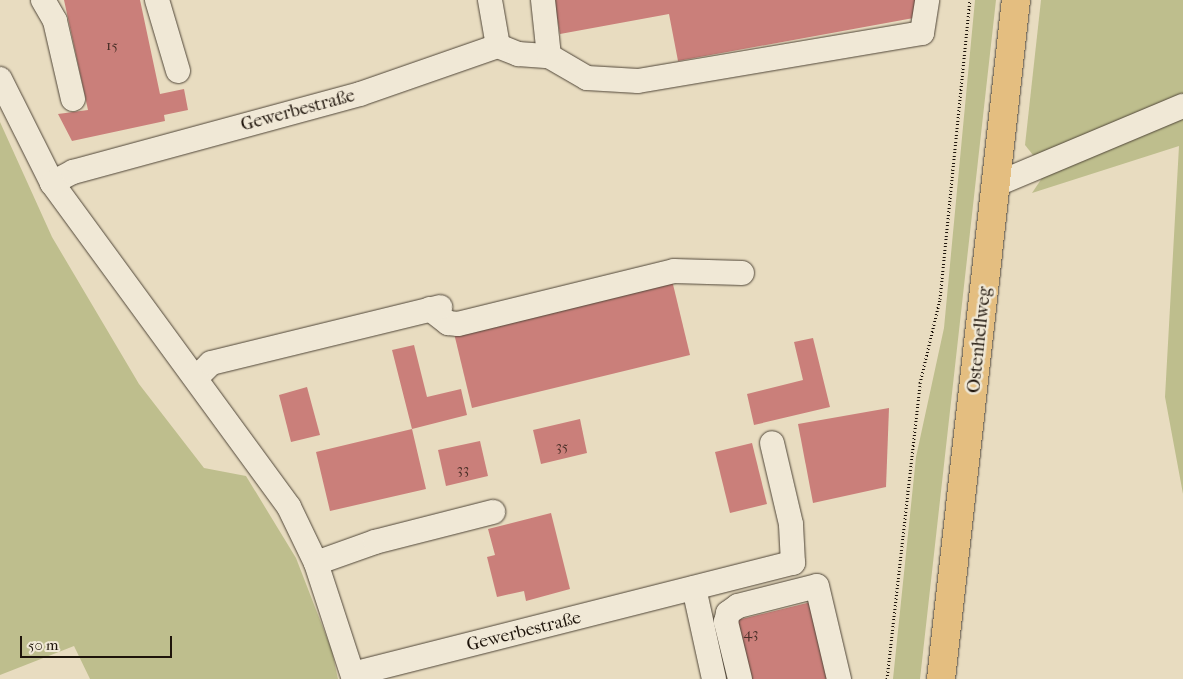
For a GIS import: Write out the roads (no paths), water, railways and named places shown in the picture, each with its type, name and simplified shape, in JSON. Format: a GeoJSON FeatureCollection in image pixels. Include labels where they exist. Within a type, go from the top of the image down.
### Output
{"type":"FeatureCollection","features":[{"type":"Feature","properties":{"kind":"main road","name":"Ostenhellweg"},"geometry":{"type":"LineString","coordinates":[[941,679],[1016,0]]}},
{"type":"Feature","properties":{"kind":"street"},"geometry":{"type":"LineString","coordinates":[[43,0],[55,21],[73,100]]}},
{"type":"Feature","properties":{"kind":"street"},"geometry":{"type":"LineString","coordinates":[[157,0],[178,71]]}},
{"type":"Feature","properties":{"kind":"street"},"geometry":{"type":"LineString","coordinates":[[490,0],[498,46],[518,54],[550,56],[587,78],[638,81],[922,33],[928,0]]}},
{"type":"Feature","properties":{"kind":"street"},"geometry":{"type":"LineString","coordinates":[[543,0],[550,56]]}},
{"type":"Feature","properties":{"kind":"street","name":"Gewerbestraße"},"geometry":{"type":"LineString","coordinates":[[52,183],[73,172],[360,94],[498,46]]}},
{"type":"Feature","properties":{"kind":"street","name":"Gewerbestraße"},"geometry":{"type":"LineString","coordinates":[[0,79],[52,183],[289,507],[316,562],[354,676],[783,565]]}},
{"type":"Feature","properties":{"kind":"street"},"geometry":{"type":"LineString","coordinates":[[997,184],[1183,106]]}},
{"type":"Feature","properties":{"kind":"street"},"geometry":{"type":"LineString","coordinates":[[196,378],[211,363],[435,308],[448,324],[458,324],[674,271],[742,273]]}},
{"type":"Feature","properties":{"kind":"street"},"geometry":{"type":"LineString","coordinates":[[772,443],[791,524],[779,594]]}},
{"type":"Feature","properties":{"kind":"street"},"geometry":{"type":"LineString","coordinates":[[316,562],[375,542],[492,512]]}},
{"type":"Feature","properties":{"kind":"street"},"geometry":{"type":"LineString","coordinates":[[740,679],[726,622],[728,613],[779,594],[817,586],[821,589],[839,679]]}},
{"type":"Feature","properties":{"kind":"street"},"geometry":{"type":"LineString","coordinates":[[694,588],[714,679]]}}]}
